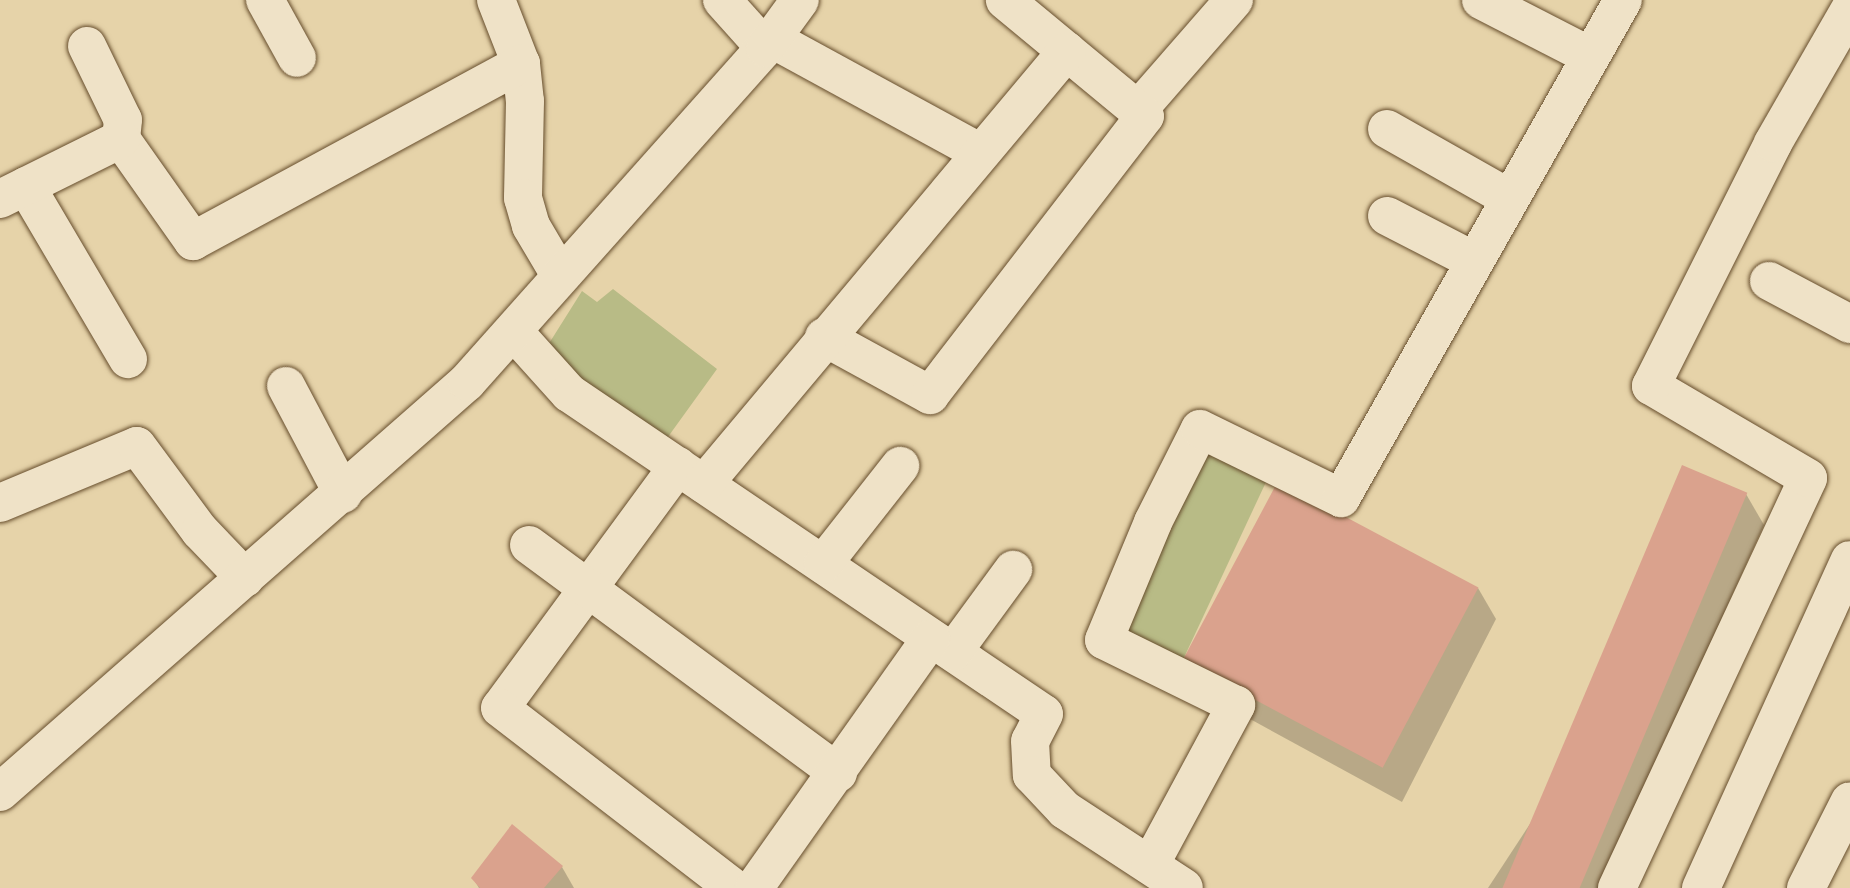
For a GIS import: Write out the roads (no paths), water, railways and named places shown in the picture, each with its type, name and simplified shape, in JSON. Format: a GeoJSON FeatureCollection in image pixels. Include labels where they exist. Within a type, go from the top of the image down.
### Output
{"type":"FeatureCollection","features":[{"type":"Feature","properties":{"kind":"street"},"geometry":{"type":"LineString","coordinates":[[265,0],[297,58]]}},
{"type":"Feature","properties":{"kind":"street"},"geometry":{"type":"LineString","coordinates":[[496,0],[521,64],[525,101],[523,198],[531,226],[559,275]]}},
{"type":"Feature","properties":{"kind":"street"},"geometry":{"type":"LineString","coordinates":[[722,0],[769,44],[979,152]]}},
{"type":"Feature","properties":{"kind":"street"},"geometry":{"type":"LineString","coordinates":[[0,792],[343,494],[467,382],[515,332],[559,275],[769,44],[800,0]]}},
{"type":"Feature","properties":{"kind":"street"},"geometry":{"type":"LineString","coordinates":[[824,337],[930,395],[1145,116],[1005,0]]}},
{"type":"Feature","properties":{"kind":"street"},"geometry":{"type":"LineString","coordinates":[[1138,110],[1234,0]]}},
{"type":"Feature","properties":{"kind":"street"},"geometry":{"type":"LineString","coordinates":[[1481,0],[1590,56]]}},
{"type":"Feature","properties":{"kind":"street"},"geometry":{"type":"LineString","coordinates":[[1150,865],[1236,705],[1104,640],[1153,522],[1200,429],[1340,498],[1508,198],[1623,0]]}},
{"type":"Feature","properties":{"kind":"street"},"geometry":{"type":"LineString","coordinates":[[1617,888],[1808,478],[1651,386],[1773,143],[1850,9]]}},
{"type":"Feature","properties":{"kind":"street"},"geometry":{"type":"LineString","coordinates":[[87,46],[123,120],[121,139],[193,241],[521,64]]}},
{"type":"Feature","properties":{"kind":"street"},"geometry":{"type":"LineString","coordinates":[[734,888],[500,709],[587,588],[824,337],[1067,51]]}},
{"type":"Feature","properties":{"kind":"street"},"geometry":{"type":"LineString","coordinates":[[1387,129],[1508,198]]}},
{"type":"Feature","properties":{"kind":"street"},"geometry":{"type":"LineString","coordinates":[[121,139],[13,193],[128,359]]}},
{"type":"Feature","properties":{"kind":"street"},"geometry":{"type":"LineString","coordinates":[[1387,216],[1474,261]]}},
{"type":"Feature","properties":{"kind":"street"},"geometry":{"type":"LineString","coordinates":[[1769,281],[1850,324]]}},
{"type":"Feature","properties":{"kind":"street"},"geometry":{"type":"LineString","coordinates":[[515,332],[569,393],[1044,714],[1030,741],[1032,775],[1065,810],[1184,888]]}},
{"type":"Feature","properties":{"kind":"street"},"geometry":{"type":"LineString","coordinates":[[286,386],[343,494]]}},
{"type":"Feature","properties":{"kind":"street"},"geometry":{"type":"LineString","coordinates":[[0,503],[136,446],[200,531],[245,578]]}},
{"type":"Feature","properties":{"kind":"street"},"geometry":{"type":"LineString","coordinates":[[823,564],[900,466]]}},
{"type":"Feature","properties":{"kind":"street"},"geometry":{"type":"LineString","coordinates":[[529,545],[838,773]]}},
{"type":"Feature","properties":{"kind":"street"},"geometry":{"type":"LineString","coordinates":[[1701,888],[1837,624],[1850,560]]}},
{"type":"Feature","properties":{"kind":"street"},"geometry":{"type":"LineString","coordinates":[[754,888],[838,773],[942,645],[1013,570]]}},
{"type":"Feature","properties":{"kind":"street"},"geometry":{"type":"LineString","coordinates":[[1806,888],[1850,802]]}}]}
